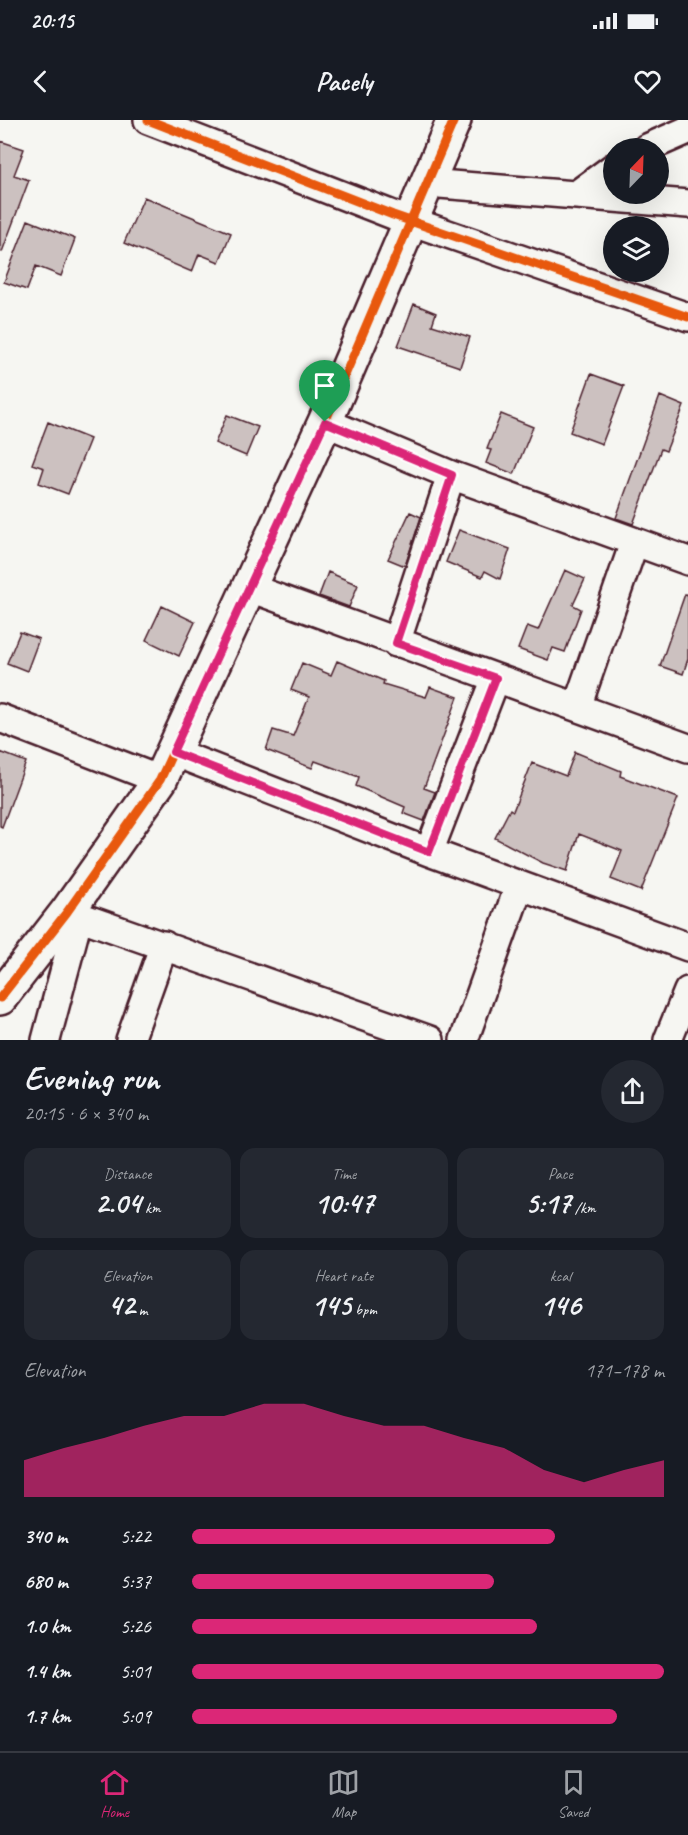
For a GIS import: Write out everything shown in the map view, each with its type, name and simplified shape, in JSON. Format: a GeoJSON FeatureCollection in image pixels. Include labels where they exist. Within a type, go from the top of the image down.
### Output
{"type":"FeatureCollection","features":[{"type":"Feature","properties":{"kind":"street"},"geometry":{"type":"LineString","coordinates":[[148,120],[411,221],[688,317]]}},
{"type":"Feature","properties":{"kind":"street"},"geometry":{"type":"LineString","coordinates":[[0,998],[73,914],[167,766],[325,422],[454,120]]}},
{"type":"Feature","properties":{"kind":"street"},"geometry":{"type":"LineString","coordinates":[[669,138],[688,130]]}},
{"type":"Feature","properties":{"kind":"street"},"geometry":{"type":"LineString","coordinates":[[576,195],[603,175]]}},
{"type":"Feature","properties":{"kind":"street"},"geometry":{"type":"LineString","coordinates":[[428,183],[688,204]]}},
{"type":"Feature","properties":{"kind":"street"},"geometry":{"type":"LineString","coordinates":[[325,422],[452,475],[688,561]]}},
{"type":"Feature","properties":{"kind":"street"},"geometry":{"type":"LineString","coordinates":[[396,643],[452,475]]}},
{"type":"Feature","properties":{"kind":"street"},"geometry":{"type":"LineString","coordinates":[[577,707],[634,543]]}},
{"type":"Feature","properties":{"kind":"street"},"geometry":{"type":"LineString","coordinates":[[250,588],[688,748]]}},
{"type":"Feature","properties":{"kind":"street"},"geometry":{"type":"LineString","coordinates":[[429,852],[496,678]]}},
{"type":"Feature","properties":{"kind":"street"},"geometry":{"type":"LineString","coordinates":[[0,718],[167,766],[429,852],[688,947]]}},
{"type":"Feature","properties":{"kind":"street"},"geometry":{"type":"LineString","coordinates":[[464,1040],[519,886]]}},
{"type":"Feature","properties":{"kind":"street"},"geometry":{"type":"LineString","coordinates":[[73,914],[430,1040]]}},
{"type":"Feature","properties":{"kind":"street"},"geometry":{"type":"LineString","coordinates":[[46,1040],[73,914]]}},
{"type":"Feature","properties":{"kind":"street"},"geometry":{"type":"LineString","coordinates":[[130,1040],[164,945]]}},
{"type":"Feature","properties":{"kind":"street"},"geometry":{"type":"LineString","coordinates":[[668,1040],[688,991]]}},
{"type":"Feature","properties":{"kind":"building"},"geometry":{"type":"Polygon","coordinates":[[[0,141],[24,149],[14,175],[29,180],[2,252],[0,251],[0,141]]]}},
{"type":"Feature","properties":{"kind":"building"},"geometry":{"type":"Polygon","coordinates":[[[144,197],[231,233],[219,262],[199,254],[192,272],[124,243],[144,197]]]}},
{"type":"Feature","properties":{"kind":"building"},"geometry":{"type":"Polygon","coordinates":[[[28,220],[75,239],[61,276],[36,266],[27,290],[4,282],[28,220]]]}},
{"type":"Feature","properties":{"kind":"building"},"geometry":{"type":"Polygon","coordinates":[[[414,304],[436,313],[432,325],[470,337],[460,367],[398,346],[414,304]]]}},
{"type":"Feature","properties":{"kind":"building"},"geometry":{"type":"Polygon","coordinates":[[[591,374],[624,386],[602,444],[570,432],[591,374]]]}},
{"type":"Feature","properties":{"kind":"building"},"geometry":{"type":"Polygon","coordinates":[[[660,396],[684,406],[666,451],[661,449],[633,524],[616,518],[660,396]]]}},
{"type":"Feature","properties":{"kind":"building"},"geometry":{"type":"Polygon","coordinates":[[[501,414],[533,427],[514,474],[486,463],[491,450],[487,449],[501,414]]]}},
{"type":"Feature","properties":{"kind":"building"},"geometry":{"type":"Polygon","coordinates":[[[227,415],[258,427],[246,456],[215,443],[227,415]]]}},
{"type":"Feature","properties":{"kind":"building"},"geometry":{"type":"Polygon","coordinates":[[[48,422],[90,439],[68,494],[39,483],[44,468],[32,464],[48,422]]]}},
{"type":"Feature","properties":{"kind":"building"},"geometry":{"type":"Polygon","coordinates":[[[410,512],[421,517],[405,566],[388,559],[410,512]]]}},
{"type":"Feature","properties":{"kind":"building"},"geometry":{"type":"Polygon","coordinates":[[[459,530],[510,549],[500,579],[485,571],[482,577],[446,562],[459,530]]]}},
{"type":"Feature","properties":{"kind":"building"},"geometry":{"type":"Polygon","coordinates":[[[565,570],[585,579],[573,605],[581,609],[565,652],[553,648],[548,660],[518,649],[527,626],[538,630],[565,570]]]}},
{"type":"Feature","properties":{"kind":"building"},"geometry":{"type":"Polygon","coordinates":[[[328,572],[358,585],[349,607],[319,596],[328,572]]]}},
{"type":"Feature","properties":{"kind":"building"},"geometry":{"type":"Polygon","coordinates":[[[685,594],[688,595],[688,659],[683,674],[660,666],[685,594]]]}},
{"type":"Feature","properties":{"kind":"building"},"geometry":{"type":"Polygon","coordinates":[[[162,606],[195,622],[179,656],[146,640],[162,606]]]}},
{"type":"Feature","properties":{"kind":"building"},"geometry":{"type":"Polygon","coordinates":[[[20,632],[39,639],[27,671],[7,663],[20,632]]]}},
{"type":"Feature","properties":{"kind":"building"},"geometry":{"type":"Polygon","coordinates":[[[337,661],[384,681],[383,684],[426,697],[430,687],[458,697],[424,788],[435,792],[424,821],[403,813],[405,807],[356,786],[359,777],[315,761],[312,768],[266,750],[273,730],[293,736],[309,697],[291,690],[302,663],[331,675],[337,661]]]}},
{"type":"Feature","properties":{"kind":"building"},"geometry":{"type":"Polygon","coordinates":[[[0,752],[26,762],[2,827],[0,826],[0,752]]]}},
{"type":"Feature","properties":{"kind":"building"},"geometry":{"type":"Polygon","coordinates":[[[575,752],[621,771],[620,776],[678,798],[641,891],[611,879],[622,851],[579,834],[567,871],[543,863],[495,838],[510,809],[513,811],[532,763],[566,776],[575,752]]]}},
{"type":"Feature","properties":{"kind":"cycle path"},"geometry":{"type":"LineString","coordinates":[[148,120],[393,215],[688,317]]}},
{"type":"Feature","properties":{"kind":"cycle path"},"geometry":{"type":"LineString","coordinates":[[0,998],[67,912],[160,780],[325,422],[454,120]]}},
{"type":"Feature","properties":{"kind":"route"},"geometry":{"type":"LineString","coordinates":[[325,422],[452,475],[396,643],[496,678],[429,852],[173,752],[325,422]]}}]}
